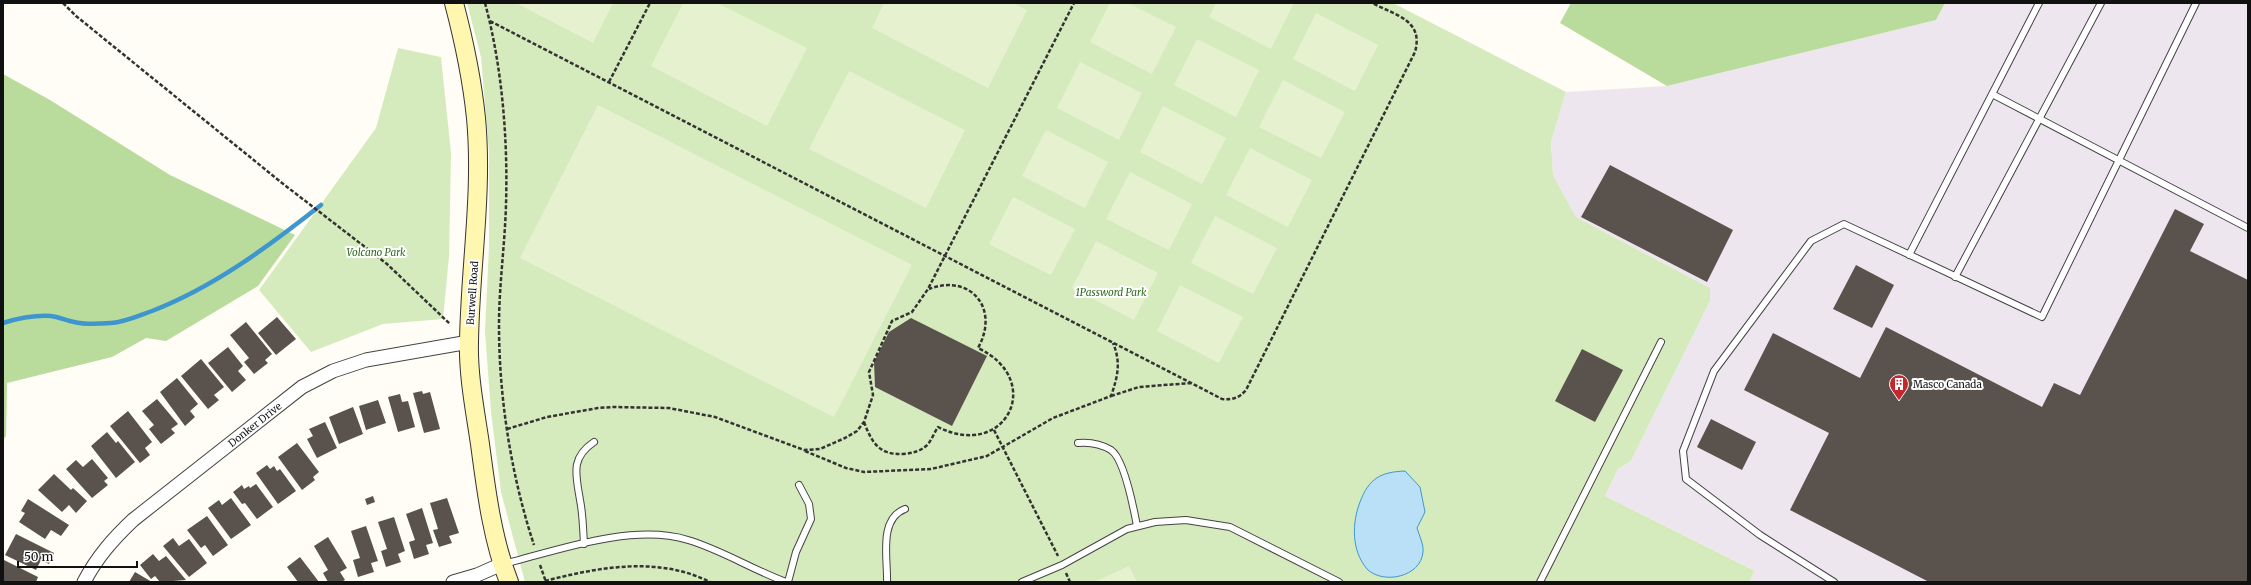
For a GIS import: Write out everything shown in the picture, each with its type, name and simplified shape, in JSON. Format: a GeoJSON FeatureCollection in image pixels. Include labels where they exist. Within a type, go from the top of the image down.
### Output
{"type":"FeatureCollection","features":[{"type":"Feature","properties":{"kind":"main road","name":"Burwell Road"},"geometry":{"type":"LineString","coordinates":[[454,3],[468,62],[476,119],[478,177],[469,342],[474,405],[483,467],[502,564],[509,582]]}},
{"type":"Feature","properties":{"kind":"street","name":"Donker Drive"},"geometry":{"type":"LineString","coordinates":[[84,582],[94,563],[112,539],[123,529],[302,387],[333,371],[366,360],[469,342]]}},
{"type":"Feature","properties":{"kind":"street"},"geometry":{"type":"LineString","coordinates":[[453,582],[477,575],[502,564]]}},
{"type":"Feature","properties":{"kind":"lane"},"geometry":{"type":"LineString","coordinates":[[1909,255],[2039,3]]}},
{"type":"Feature","properties":{"kind":"lane"},"geometry":{"type":"LineString","coordinates":[[1955,277],[2101,3]]}},
{"type":"Feature","properties":{"kind":"lane"},"geometry":{"type":"LineString","coordinates":[[1834,582],[1760,535],[1686,479],[1683,452],[1714,371],[1811,241],[1844,224],[2042,317],[2196,3]]}},
{"type":"Feature","properties":{"kind":"lane"},"geometry":{"type":"LineString","coordinates":[[1992,94],[2248,228]]}},
{"type":"Feature","properties":{"kind":"lane"},"geometry":{"type":"LineString","coordinates":[[1540,582],[1660,342]]}},
{"type":"Feature","properties":{"kind":"lane"},"geometry":{"type":"LineString","coordinates":[[584,544],[580,500],[576,479],[577,464],[583,450],[594,442]]}},
{"type":"Feature","properties":{"kind":"lane"},"geometry":{"type":"LineString","coordinates":[[1078,443],[1095,443],[1112,451],[1120,465],[1127,484],[1137,526]]}},
{"type":"Feature","properties":{"kind":"lane"},"geometry":{"type":"LineString","coordinates":[[502,564],[605,538],[624,535],[676,537],[709,547],[762,573],[787,582],[796,552],[811,519],[809,504],[799,485]]}},
{"type":"Feature","properties":{"kind":"lane"},"geometry":{"type":"LineString","coordinates":[[887,582],[888,531],[893,518],[905,509]]}},
{"type":"Feature","properties":{"kind":"lane"},"geometry":{"type":"LineString","coordinates":[[1022,582],[1062,565],[1109,538],[1137,526],[1155,522],[1186,520],[1230,527],[1339,582]]}},
{"type":"Feature","properties":{"kind":"path"},"geometry":{"type":"LineString","coordinates":[[63,3],[76,16],[282,183],[386,264],[450,324]]}},
{"type":"Feature","properties":{"kind":"path"},"geometry":{"type":"LineString","coordinates":[[485,3],[495,50],[506,161],[499,324],[507,429],[519,487],[537,555],[546,581],[595,569],[624,566],[653,566],[677,571],[710,582]]}},
{"type":"Feature","properties":{"kind":"path"},"geometry":{"type":"LineString","coordinates":[[609,82],[650,3]]}},
{"type":"Feature","properties":{"kind":"path"},"geometry":{"type":"LineString","coordinates":[[804,450],[820,449],[834,444],[857,430],[864,422],[873,395],[869,372],[892,321],[912,312],[928,289],[1074,3]]}},
{"type":"Feature","properties":{"kind":"path"},"geometry":{"type":"LineString","coordinates":[[490,21],[1192,383],[1222,398],[1230,400],[1234,399],[1246,390],[1415,52],[1418,42],[1414,27],[1406,20],[1372,3]]}},
{"type":"Feature","properties":{"kind":"path"},"geometry":{"type":"LineString","coordinates":[[864,422],[870,439],[880,449],[891,454],[917,452],[928,445],[938,428],[953,435],[968,437],[994,430],[1008,414],[1013,402],[1009,374],[990,354],[978,348],[984,338],[986,328],[985,310],[979,298],[969,290],[953,285],[939,285],[928,289]]}},
{"type":"Feature","properties":{"kind":"path"},"geometry":{"type":"LineString","coordinates":[[1111,396],[1118,374],[1117,354],[1112,342]]}},
{"type":"Feature","properties":{"kind":"path"},"geometry":{"type":"LineString","coordinates":[[507,429],[547,417],[598,408],[669,408],[715,417],[804,450],[846,468],[864,472],[889,472],[931,469],[987,456],[1053,418],[1111,396],[1139,387],[1192,383]]}},
{"type":"Feature","properties":{"kind":"path"},"geometry":{"type":"LineString","coordinates":[[994,430],[1070,582]]}},
{"type":"Feature","properties":{"kind":"shaded area"},"geometry":{"type":"Polygon","coordinates":[[[1945,3],[2248,3],[2248,582],[1749,582],[1755,571],[1605,496],[1618,469],[1631,461],[1710,301],[1710,288],[1576,217],[1553,175],[1551,142],[1566,92],[1667,86],[1936,20],[1945,3]]]}},
{"type":"Feature","properties":{"kind":"green space","name":"1Password Park"},"geometry":{"type":"Polygon","coordinates":[[[467,3],[1393,3],[1566,92],[1551,142],[1553,175],[1576,217],[1710,288],[1710,301],[1631,461],[1618,469],[1605,496],[1755,571],[1749,582],[525,582],[501,492],[491,412],[485,331],[489,247],[489,151],[481,57],[467,3]]]}},
{"type":"Feature","properties":{"kind":"green space"},"geometry":{"type":"Polygon","coordinates":[[[516,3],[613,3],[593,43],[516,3]]]}},
{"type":"Feature","properties":{"kind":"green space"},"geometry":{"type":"Polygon","coordinates":[[[683,3],[717,3],[807,48],[767,126],[651,66],[683,3]]]}},
{"type":"Feature","properties":{"kind":"green space"},"geometry":{"type":"Polygon","coordinates":[[[884,3],[1013,3],[1027,10],[988,88],[872,28],[884,3]]]}},
{"type":"Feature","properties":{"kind":"green space"},"geometry":{"type":"Polygon","coordinates":[[[1110,3],[1128,3],[1176,27],[1152,74],[1090,42],[1110,3]]]}},
{"type":"Feature","properties":{"kind":"green space"},"geometry":{"type":"Polygon","coordinates":[[[1216,3],[1294,3],[1271,49],[1209,17],[1216,3]]]}},
{"type":"Feature","properties":{"kind":"green space"},"geometry":{"type":"Polygon","coordinates":[[[1571,3],[1945,3],[1936,20],[1667,86],[1560,23],[1571,3]]]}},
{"type":"Feature","properties":{"kind":"green space"},"geometry":{"type":"Polygon","coordinates":[[[1316,13],[1378,45],[1355,91],[1293,59],[1316,13]]]}},
{"type":"Feature","properties":{"kind":"green space"},"geometry":{"type":"Polygon","coordinates":[[[1197,39],[1259,70],[1236,117],[1174,85],[1197,39]]]}},
{"type":"Feature","properties":{"kind":"green space","name":"Volcano Park"},"geometry":{"type":"Polygon","coordinates":[[[398,48],[441,57],[451,153],[449,256],[443,319],[383,324],[311,352],[259,290],[376,128],[398,48]]]}},
{"type":"Feature","properties":{"kind":"green space"},"geometry":{"type":"Polygon","coordinates":[[[1080,62],[1142,93],[1119,140],[1057,108],[1080,62]]]}},
{"type":"Feature","properties":{"kind":"green space"},"geometry":{"type":"Polygon","coordinates":[[[849,71],[965,130],[926,208],[809,149],[849,71]]]}},
{"type":"Feature","properties":{"kind":"green space"},"geometry":{"type":"Polygon","coordinates":[[[3,74],[50,100],[170,175],[295,235],[258,286],[166,341],[146,338],[112,357],[7,383],[6,436],[3,440],[3,74]]]}},
{"type":"Feature","properties":{"kind":"green space"},"geometry":{"type":"Polygon","coordinates":[[[1283,80],[1345,112],[1321,158],[1259,127],[1283,80]]]}},
{"type":"Feature","properties":{"kind":"green space"},"geometry":{"type":"Polygon","coordinates":[[[598,105],[912,265],[834,417],[520,258],[598,105]]]}},
{"type":"Feature","properties":{"kind":"green space"},"geometry":{"type":"Polygon","coordinates":[[[1163,106],[1226,138],[1202,184],[1140,152],[1163,106]]]}},
{"type":"Feature","properties":{"kind":"green space"},"geometry":{"type":"Polygon","coordinates":[[[1046,130],[1108,162],[1085,208],[1022,176],[1046,130]]]}},
{"type":"Feature","properties":{"kind":"green space"},"geometry":{"type":"Polygon","coordinates":[[[1250,148],[1312,180],[1288,227],[1226,195],[1250,148]]]}},
{"type":"Feature","properties":{"kind":"green space"},"geometry":{"type":"Polygon","coordinates":[[[1130,172],[1192,204],[1169,250],[1106,219],[1130,172]]]}},
{"type":"Feature","properties":{"kind":"green space"},"geometry":{"type":"Polygon","coordinates":[[[1013,197],[1075,229],[1051,275],[989,244],[1013,197]]]}},
{"type":"Feature","properties":{"kind":"green space"},"geometry":{"type":"Polygon","coordinates":[[[1215,216],[1277,248],[1253,294],[1191,263],[1215,216]]]}},
{"type":"Feature","properties":{"kind":"green space"},"geometry":{"type":"Polygon","coordinates":[[[1096,241],[1158,273],[1134,320],[1072,288],[1096,241]]]}},
{"type":"Feature","properties":{"kind":"green space"},"geometry":{"type":"Polygon","coordinates":[[[1180,285],[1243,317],[1219,363],[1157,331],[1180,285]]]}},
{"type":"Feature","properties":{"kind":"green space"},"geometry":{"type":"Polygon","coordinates":[[[1129,566],[1137,582],[1094,582],[1129,566]]]}},
{"type":"Feature","properties":{"kind":"water"},"geometry":{"type":"Polygon","coordinates":[[[1405,471],[1420,487],[1425,512],[1417,528],[1422,543],[1423,552],[1421,561],[1409,573],[1400,576],[1382,577],[1367,569],[1362,562],[1354,536],[1355,519],[1360,502],[1367,487],[1372,482],[1389,473],[1405,471]]]}},
{"type":"Feature","properties":{"kind":"building"},"geometry":{"type":"Polygon","coordinates":[[[1610,165],[1733,230],[1707,282],[1581,217],[1610,165]]]}},
{"type":"Feature","properties":{"kind":"building","name":"Masco Canada"},"geometry":{"type":"Polygon","coordinates":[[[2175,209],[2204,224],[2190,251],[2248,280],[2248,582],[1929,582],[1790,510],[1829,433],[1744,390],[1773,333],[1860,378],[1886,327],[2042,407],[2054,383],[2080,395],[2175,209]]]}},
{"type":"Feature","properties":{"kind":"building"},"geometry":{"type":"Polygon","coordinates":[[[1856,265],[1894,285],[1872,328],[1833,309],[1856,265]]]}},
{"type":"Feature","properties":{"kind":"building"},"geometry":{"type":"Polygon","coordinates":[[[277,317],[296,339],[276,355],[258,333],[277,317]]]}},
{"type":"Feature","properties":{"kind":"building"},"geometry":{"type":"Polygon","coordinates":[[[911,318],[987,356],[952,426],[875,387],[874,362],[889,332],[911,318]]]}},
{"type":"Feature","properties":{"kind":"building"},"geometry":{"type":"Polygon","coordinates":[[[246,322],[272,354],[265,360],[268,363],[254,374],[244,362],[249,358],[230,335],[246,322]]]}},
{"type":"Feature","properties":{"kind":"building"},"geometry":{"type":"Polygon","coordinates":[[[228,347],[243,366],[238,371],[246,380],[232,392],[208,363],[228,347]]]}},
{"type":"Feature","properties":{"kind":"building"},"geometry":{"type":"Polygon","coordinates":[[[1582,349],[1623,370],[1595,422],[1555,401],[1582,349]]]}},
{"type":"Feature","properties":{"kind":"building"},"geometry":{"type":"Polygon","coordinates":[[[201,359],[224,387],[214,395],[219,400],[208,409],[181,376],[201,359]]]}},
{"type":"Feature","properties":{"kind":"building"},"geometry":{"type":"Polygon","coordinates":[[[177,378],[198,404],[190,411],[195,417],[185,426],[160,392],[177,378]]]}},
{"type":"Feature","properties":{"kind":"building"},"geometry":{"type":"Polygon","coordinates":[[[422,391],[423,394],[430,392],[440,429],[424,433],[413,393],[422,391]]]}},
{"type":"Feature","properties":{"kind":"building"},"geometry":{"type":"Polygon","coordinates":[[[400,394],[402,402],[408,401],[415,427],[398,432],[388,397],[400,394]]]}},
{"type":"Feature","properties":{"kind":"building"},"geometry":{"type":"Polygon","coordinates":[[[157,399],[178,424],[171,429],[175,433],[161,444],[149,429],[154,425],[142,411],[157,399]]]}},
{"type":"Feature","properties":{"kind":"building"},"geometry":{"type":"Polygon","coordinates":[[[378,400],[386,423],[366,430],[359,406],[378,400]]]}},
{"type":"Feature","properties":{"kind":"building"},"geometry":{"type":"Polygon","coordinates":[[[353,407],[363,434],[339,444],[329,417],[353,407]]]}},
{"type":"Feature","properties":{"kind":"building"},"geometry":{"type":"Polygon","coordinates":[[[128,411],[152,442],[145,448],[150,455],[140,463],[110,426],[128,411]]]}},
{"type":"Feature","properties":{"kind":"building"},"geometry":{"type":"Polygon","coordinates":[[[1711,419],[1756,442],[1742,470],[1697,447],[1711,419]]]}},
{"type":"Feature","properties":{"kind":"building"},"geometry":{"type":"Polygon","coordinates":[[[325,422],[337,448],[317,458],[307,439],[313,436],[309,429],[325,422]]]}},
{"type":"Feature","properties":{"kind":"building"},"geometry":{"type":"Polygon","coordinates":[[[107,432],[116,443],[118,441],[135,462],[116,478],[91,446],[107,432]]]}},
{"type":"Feature","properties":{"kind":"building"},"geometry":{"type":"Polygon","coordinates":[[[297,443],[319,472],[313,477],[315,480],[302,490],[278,457],[297,443]]]}},
{"type":"Feature","properties":{"kind":"building"},"geometry":{"type":"Polygon","coordinates":[[[92,459],[108,478],[104,481],[108,485],[92,498],[66,469],[76,460],[83,467],[92,459]]]}},
{"type":"Feature","properties":{"kind":"building"},"geometry":{"type":"Polygon","coordinates":[[[267,465],[270,469],[274,466],[277,471],[280,469],[296,491],[278,504],[256,473],[267,465]]]}},
{"type":"Feature","properties":{"kind":"building"},"geometry":{"type":"Polygon","coordinates":[[[54,474],[71,490],[73,488],[87,501],[76,513],[69,505],[62,512],[38,490],[54,474]]]}},
{"type":"Feature","properties":{"kind":"building"},"geometry":{"type":"Polygon","coordinates":[[[256,484],[273,507],[257,519],[245,503],[242,504],[233,492],[242,485],[244,489],[249,486],[250,488],[256,484]]]}},
{"type":"Feature","properties":{"kind":"building"},"geometry":{"type":"Polygon","coordinates":[[[373,496],[375,502],[367,505],[365,499],[373,496]]]}},
{"type":"Feature","properties":{"kind":"building"},"geometry":{"type":"Polygon","coordinates":[[[231,498],[251,525],[231,539],[208,508],[219,500],[222,505],[231,498]]]}},
{"type":"Feature","properties":{"kind":"building"},"geometry":{"type":"Polygon","coordinates":[[[447,498],[459,533],[449,536],[452,543],[439,547],[433,530],[438,529],[430,503],[447,498]]]}},
{"type":"Feature","properties":{"kind":"building"},"geometry":{"type":"Polygon","coordinates":[[[28,499],[69,525],[61,536],[51,530],[45,539],[19,522],[25,513],[21,511],[28,499]]]}},
{"type":"Feature","properties":{"kind":"building"},"geometry":{"type":"Polygon","coordinates":[[[422,508],[433,543],[426,545],[429,554],[414,559],[409,542],[415,540],[406,514],[422,508]]]}},
{"type":"Feature","properties":{"kind":"building"},"geometry":{"type":"Polygon","coordinates":[[[207,516],[228,545],[213,556],[205,545],[201,548],[187,530],[207,516]]]}},
{"type":"Feature","properties":{"kind":"building"},"geometry":{"type":"Polygon","coordinates":[[[394,517],[405,551],[398,554],[401,562],[386,567],[381,551],[387,549],[378,522],[394,517]]]}},
{"type":"Feature","properties":{"kind":"building"},"geometry":{"type":"Polygon","coordinates":[[[366,526],[378,561],[371,563],[374,572],[358,577],[353,560],[360,558],[351,531],[366,526]]]}},
{"type":"Feature","properties":{"kind":"building"},"geometry":{"type":"Polygon","coordinates":[[[16,534],[54,553],[49,564],[41,560],[36,570],[5,555],[16,534]]]}},
{"type":"Feature","properties":{"kind":"building"},"geometry":{"type":"Polygon","coordinates":[[[328,537],[347,568],[340,572],[345,580],[341,582],[328,582],[323,573],[328,570],[314,546],[328,537]]]}},
{"type":"Feature","properties":{"kind":"building"},"geometry":{"type":"Polygon","coordinates":[[[173,538],[179,546],[189,539],[207,563],[189,577],[163,546],[173,538]]]}},
{"type":"Feature","properties":{"kind":"building"},"geometry":{"type":"Polygon","coordinates":[[[153,554],[159,561],[166,556],[186,580],[160,582],[155,576],[151,579],[140,565],[153,554]]]}},
{"type":"Feature","properties":{"kind":"building"},"geometry":{"type":"Polygon","coordinates":[[[300,557],[319,582],[298,582],[287,567],[300,557]]]}},
{"type":"Feature","properties":{"kind":"building"},"geometry":{"type":"Polygon","coordinates":[[[4,560],[38,577],[36,582],[3,581],[4,560]]]}},
{"type":"Feature","properties":{"kind":"building"},"geometry":{"type":"Polygon","coordinates":[[[135,572],[152,582],[129,582],[135,572]]]}},
{"type":"Feature","properties":{"kind":"waterway"},"geometry":{"type":"LineString","coordinates":[[3,323],[27,317],[45,316],[79,323],[102,324],[121,321],[142,315],[175,301],[219,278],[261,250],[321,205]]}},
{"type":"Feature","properties":{"kind":"place","name":"Masco Canada"},"geometry":{"type":"Point","coordinates":[1899,401]}}]}
